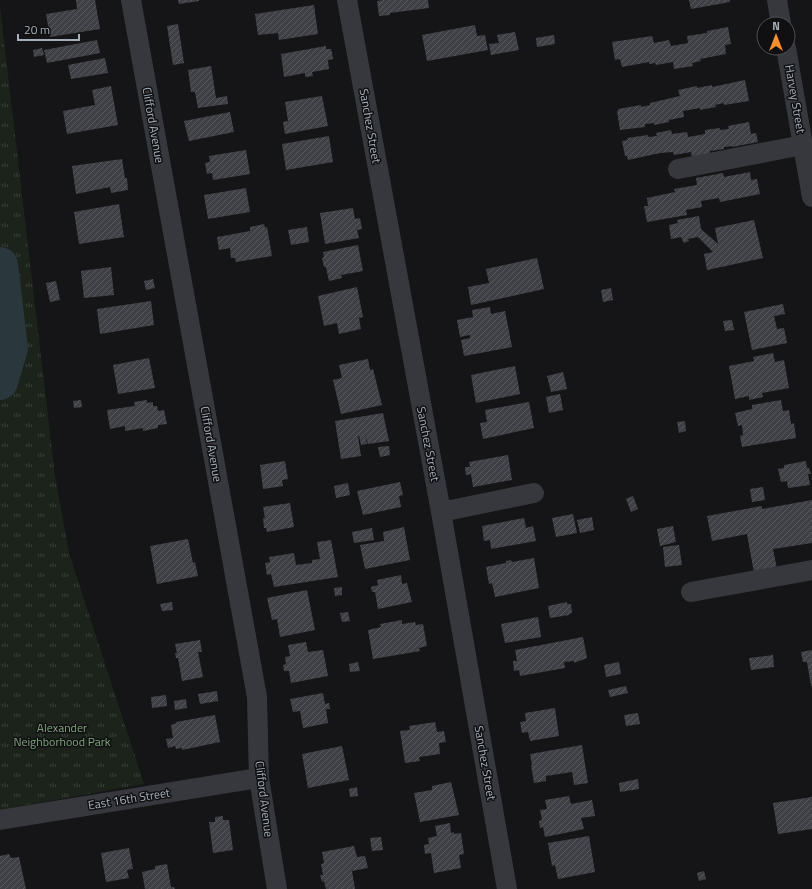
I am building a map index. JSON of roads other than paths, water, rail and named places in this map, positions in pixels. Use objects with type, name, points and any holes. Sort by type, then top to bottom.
[{"type":"street","name":"Clifford Avenue","points":[[131,0],[258,697],[259,778],[277,889]]},
{"type":"street","name":"Sanchez Street","points":[[348,0],[441,512],[507,889]]},
{"type":"street","points":[[777,0],[780,16]]},
{"type":"street","name":"Harvey Street","points":[[789,56],[804,103],[803,145],[812,197]]},
{"type":"street","points":[[678,169],[803,145]]},
{"type":"street","points":[[441,512],[534,493]]},
{"type":"street","points":[[691,592],[812,570]]},
{"type":"street","name":"East 16th Street","points":[[0,820],[259,778]]},
{"type":"waterway","points":[[0,265],[10,348],[0,382]]},
{"type":"park label","name":"Alexander Neighborhood Park","points":[[62,735]]}]
